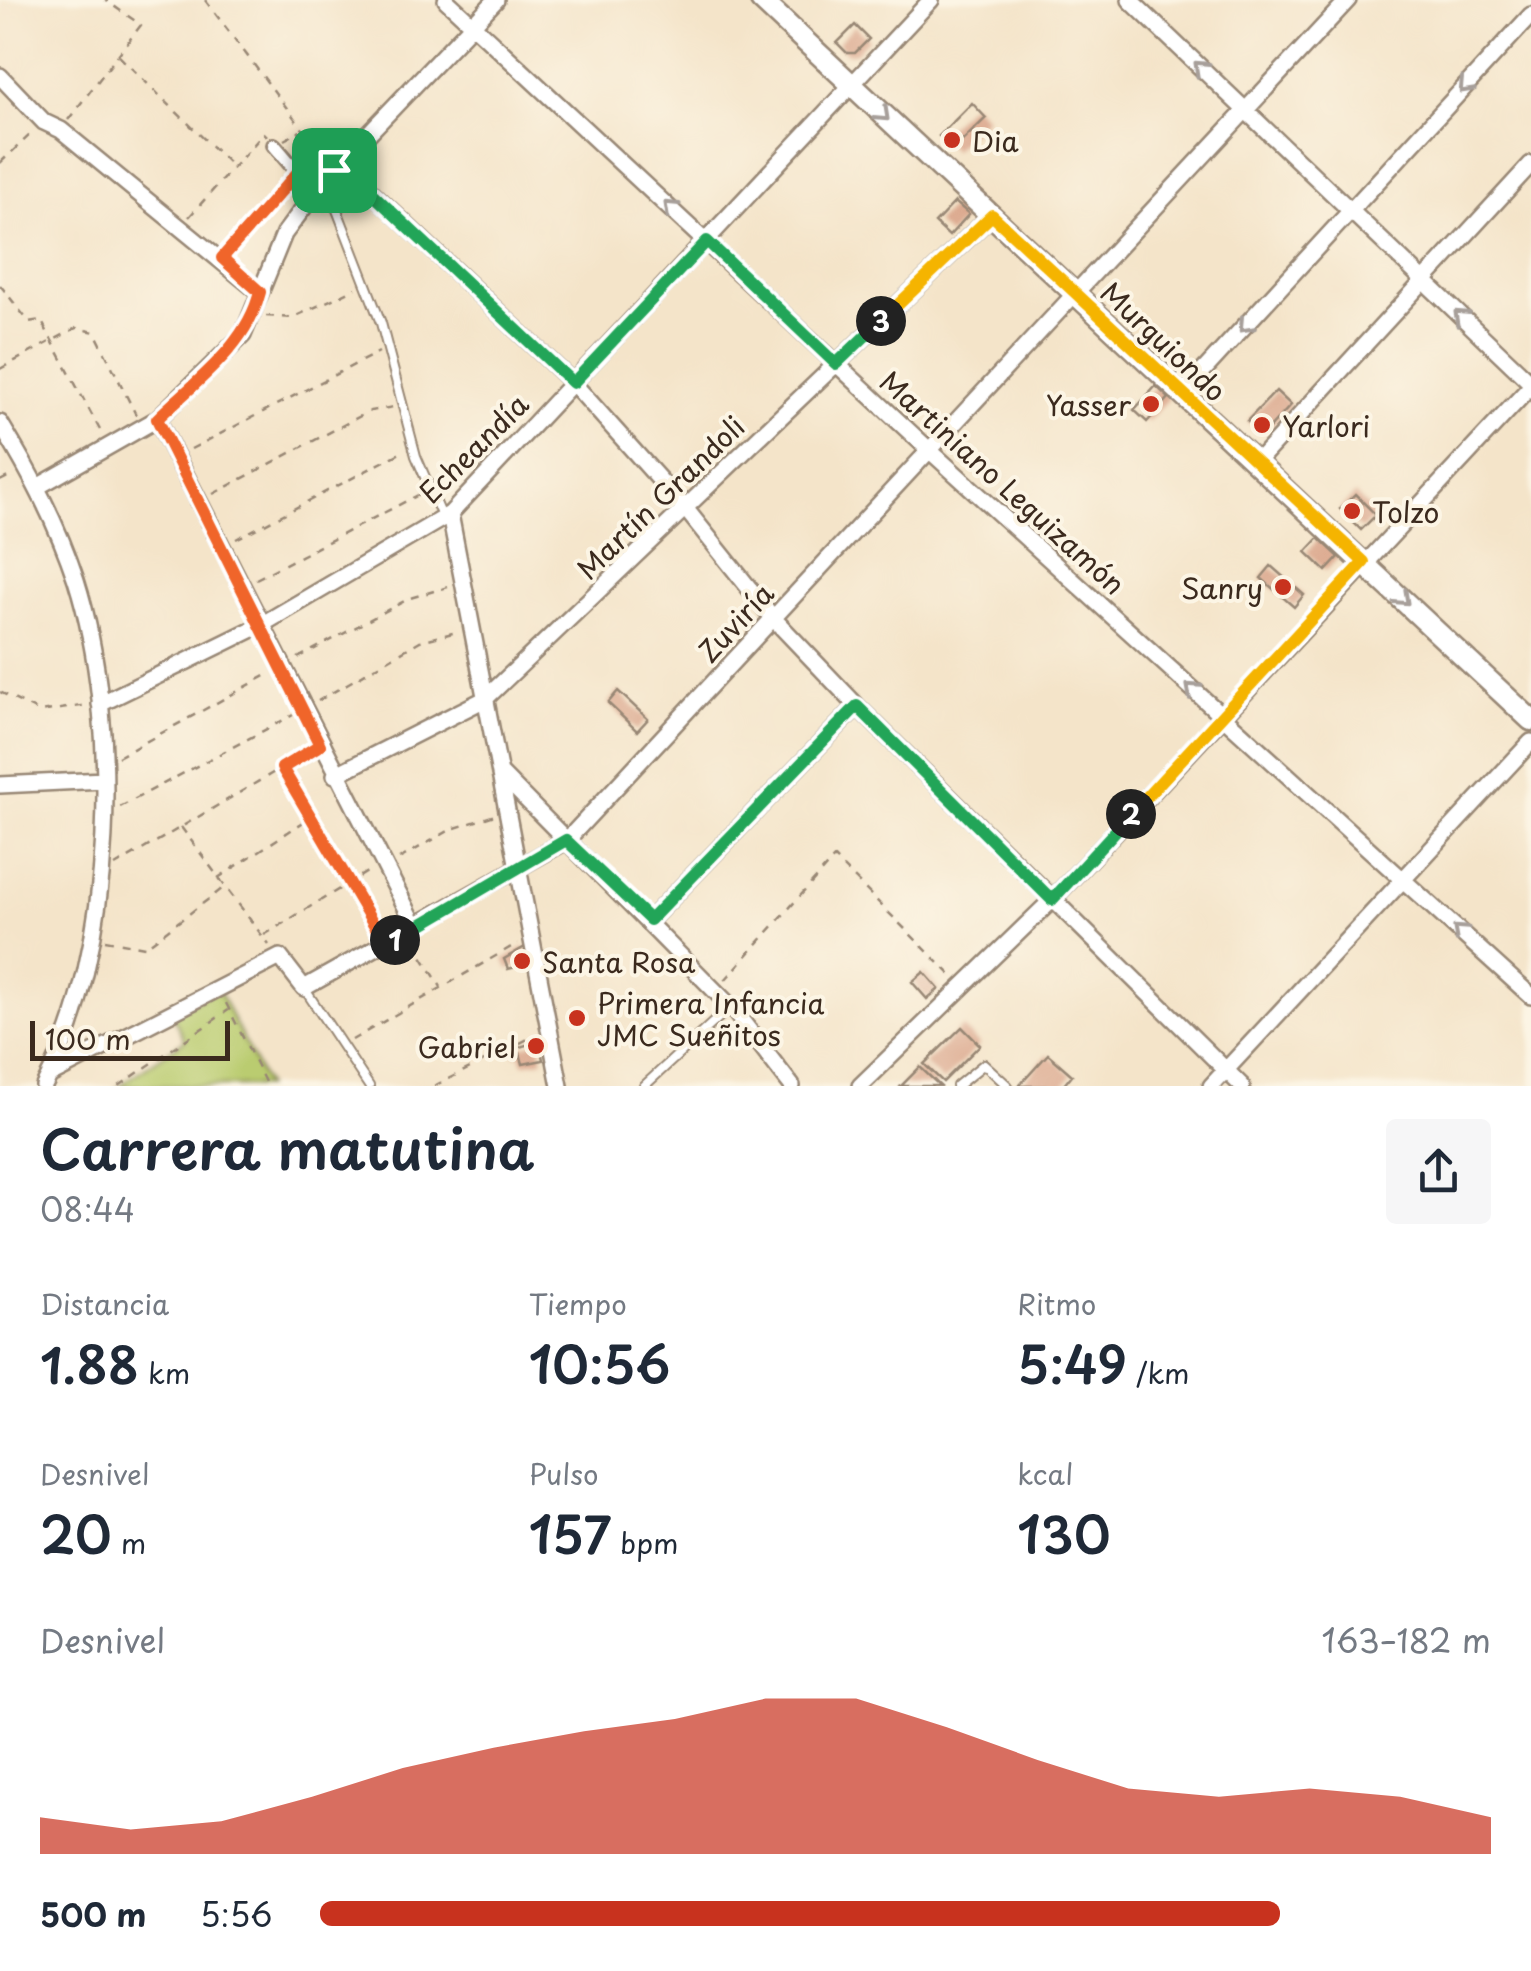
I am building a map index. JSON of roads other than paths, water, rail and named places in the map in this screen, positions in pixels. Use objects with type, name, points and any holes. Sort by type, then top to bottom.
[{"type":"street","name":"Martiniano Leguizamón","points":[[446,0],[928,449],[1531,996]]},
{"type":"street","points":[[39,486],[150,423],[243,335],[254,316],[284,234],[333,171],[496,0]]},
{"type":"street","name":"Murguiondo","points":[[762,0],[1531,720]]},
{"type":"street","name":"Echeandía","points":[[100,704],[261,625],[446,516],[931,0]]},
{"type":"street","points":[[860,1086],[1052,900],[1531,385],[1130,0]]},
{"type":"street","name":"Zuviría","points":[[304,988],[412,931],[566,840],[1348,0]]},
{"type":"street","points":[[1182,395],[1531,16]]},
{"type":"street","points":[[0,76],[44,122],[61,130],[260,292]]},
{"type":"street","points":[[274,145],[298,172]]},
{"type":"street","points":[[1256,463],[1531,164]]},
{"type":"street","points":[[333,171],[573,383],[685,508],[773,618],[1242,1086]]},
{"type":"street","name":"Martín Grandoli","points":[[335,775],[485,699],[992,215]]},
{"type":"street","points":[[0,423],[39,486],[77,585],[100,704],[105,815],[100,875],[82,985],[47,1081]]},
{"type":"street","points":[[150,423],[176,456],[383,865],[412,931]]},
{"type":"street","points":[[446,516],[502,775],[560,1086]]},
{"type":"street","points":[[650,920],[857,706]]},
{"type":"street","points":[[1212,1086],[1531,742]]},
{"type":"street","points":[[0,785],[104,772]]},
{"type":"street","points":[[502,775],[650,920],[731,1006],[792,1086]]},
{"type":"street","points":[[47,1081],[280,957],[304,988]]},
{"type":"lane","points":[[333,171],[413,446],[446,516]]},
{"type":"lane","points":[[304,988],[369,1086]]},
{"type":"lane","points":[[644,1086],[731,1006]]},
{"type":"lane","points":[[957,1086],[984,1064],[1008,1086]]},
{"type":"place","name":"Dia","points":[[952,140]]},
{"type":"place","name":"Yasser","points":[[1151,404]]},
{"type":"place","name":"Yarlori","points":[[1262,425]]},
{"type":"place","name":"Tolzo","points":[[1352,511]]},
{"type":"place","name":"Sanry","points":[[1283,587]]},
{"type":"place","name":"Santa Rosa","points":[[522,961]]},
{"type":"place","name":"Primera Infancia JMC Sueñitos","points":[[577,1018]]},
{"type":"place","name":"Gabriel","points":[[536,1046]]}]
